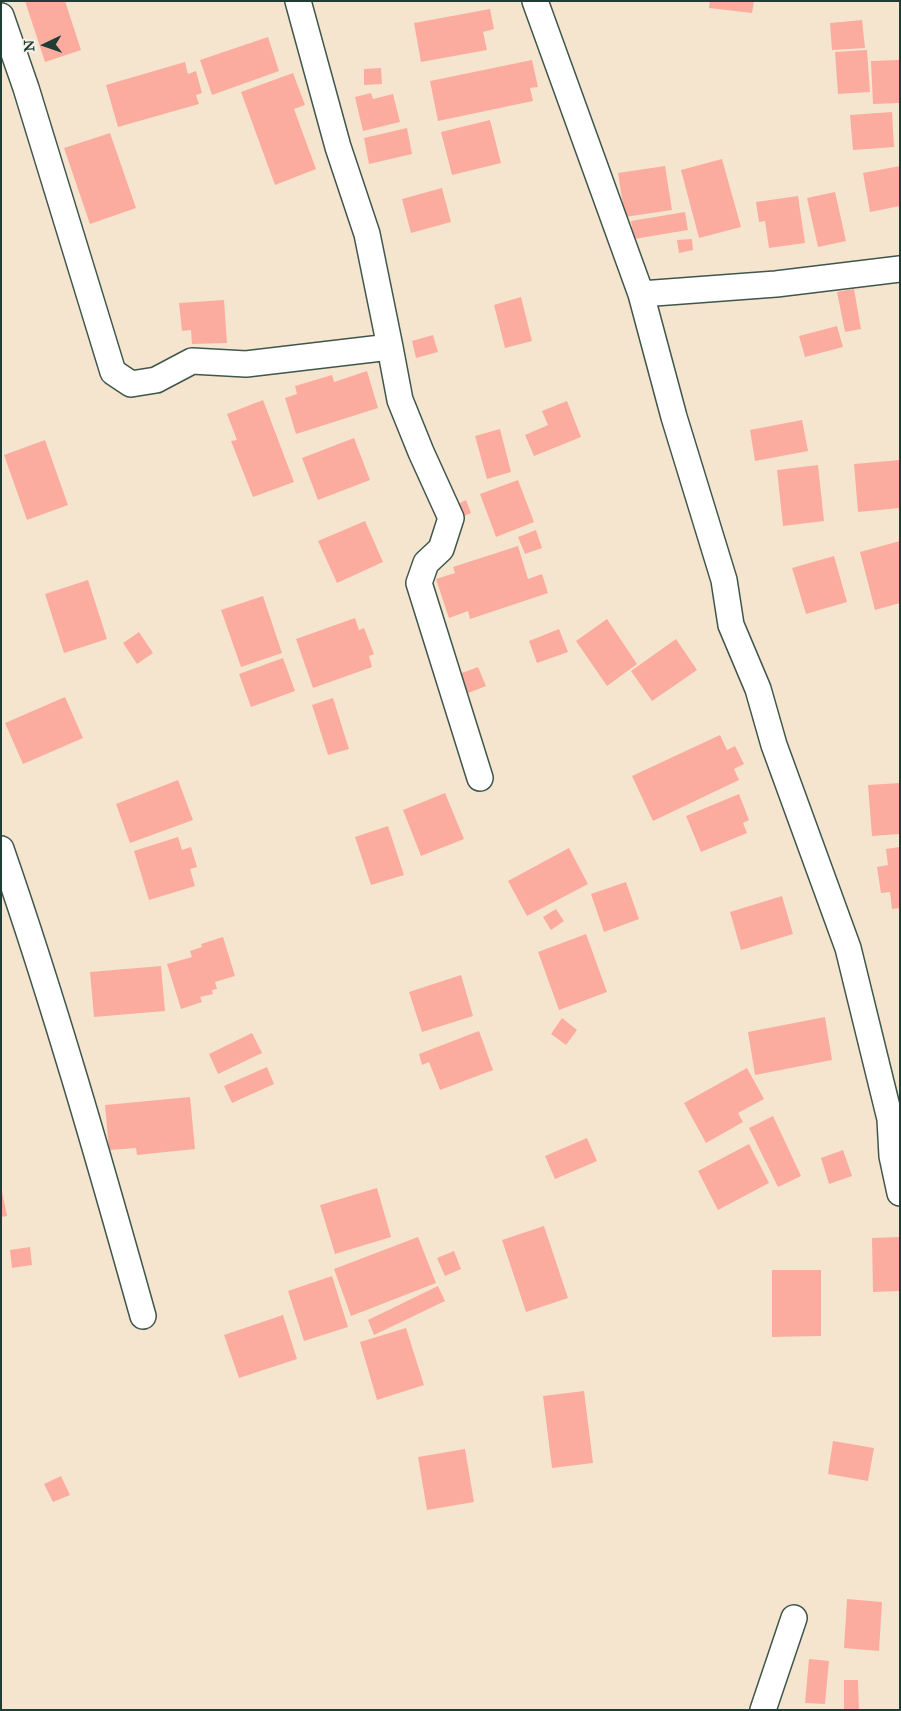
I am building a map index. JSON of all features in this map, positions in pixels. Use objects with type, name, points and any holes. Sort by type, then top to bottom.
[{"type":"street","points":[[298,1],[338,147],[366,234],[400,400],[451,518],[441,549],[426,563],[419,582],[480,778]]},
{"type":"street","points":[[535,1],[641,294],[674,417],[724,580],[732,625],[758,689],[774,745],[848,948],[890,1119],[892,1156],[900,1193]]},
{"type":"street","points":[[1,16],[29,98],[113,372],[131,384],[156,380],[192,360],[246,364],[390,347]]},
{"type":"street","points":[[641,294],[776,284],[900,269]]},
{"type":"street","points":[[1,849],[22,910],[110,1198],[143,1316]]},
{"type":"street","points":[[763,1710],[794,1618]]},
{"type":"building","points":[[25,1],[65,1],[81,50],[45,62]]},
{"type":"building","points":[[710,1],[754,1],[752,13],[709,8]]},
{"type":"building","points":[[490,9],[494,29],[483,32],[487,50],[421,62],[414,23]]},
{"type":"building","points":[[862,20],[865,48],[832,50],[830,23]]},
{"type":"building","points":[[268,37],[279,71],[212,95],[200,60]]},
{"type":"building","points":[[867,50],[870,92],[838,94],[835,52]]},
{"type":"building","points":[[532,60],[538,87],[530,88],[533,101],[438,121],[430,81]]},
{"type":"building","points":[[900,60],[900,103],[873,104],[871,61]]},
{"type":"building","points":[[185,62],[188,74],[196,71],[202,93],[196,95],[199,104],[118,127],[106,85]]},
{"type":"building","points":[[381,68],[382,84],[364,85],[364,69]]},
{"type":"building","points":[[293,73],[305,105],[294,109],[316,169],[275,185],[241,92]]},
{"type":"building","points":[[371,93],[373,99],[393,94],[400,122],[363,131],[355,97]]},
{"type":"building","points":[[892,112],[894,147],[853,150],[850,115]]},
{"type":"building","points":[[490,120],[501,163],[452,175],[441,132]]},
{"type":"building","points":[[407,128],[412,154],[369,164],[364,138]]},
{"type":"building","points":[[110,133],[136,208],[90,224],[64,148]]},
{"type":"building","points":[[722,159],[741,227],[699,238],[681,170]]},
{"type":"building","points":[[665,166],[672,210],[625,217],[618,173]]},
{"type":"building","points":[[900,166],[900,206],[870,212],[863,173]]},
{"type":"building","points":[[442,188],[451,222],[411,233],[402,199]]},
{"type":"building","points":[[835,192],[846,241],[818,247],[807,198]]},
{"type":"building","points":[[798,196],[805,243],[769,248],[765,221],[759,222],[756,202]]},
{"type":"building","points":[[685,212],[688,230],[634,239],[631,221]]},
{"type":"building","points":[[692,239],[693,250],[679,253],[677,240]]},
{"type":"building","points":[[854,289],[861,329],[845,332],[837,292]]},
{"type":"building","points":[[521,297],[532,341],[505,348],[494,305]]},
{"type":"building","points":[[224,300],[227,343],[192,344],[191,330],[182,331],[179,303]]},
{"type":"building","points":[[837,326],[843,347],[805,357],[799,336]]},
{"type":"building","points":[[433,335],[438,352],[416,358],[412,341]]},
{"type":"building","points":[[367,371],[378,408],[296,434],[285,398],[297,394],[295,386],[332,375],[334,382]]},
{"type":"building","points":[[263,400],[294,482],[253,497],[231,441],[237,440],[227,414]]},
{"type":"building","points":[[567,401],[581,437],[534,456],[525,435],[548,425],[542,411]]},
{"type":"building","points":[[802,420],[808,451],[755,461],[750,430]]},
{"type":"building","points":[[500,429],[511,472],[487,479],[475,436]]},
{"type":"building","points":[[354,438],[370,480],[318,500],[302,458]]},
{"type":"building","points":[[45,440],[68,505],[27,520],[4,455]]},
{"type":"building","points":[[900,460],[900,508],[858,512],[854,464]]},
{"type":"building","points":[[818,465],[824,521],[783,526],[777,470]]},
{"type":"building","points":[[518,480],[534,522],[496,537],[480,494]]},
{"type":"building","points":[[466,500],[471,513],[464,516],[458,504]]},
{"type":"building","points":[[365,521],[383,562],[337,583],[318,541]]},
{"type":"building","points":[[536,530],[542,548],[525,554],[518,537]]},
{"type":"building","points":[[900,541],[900,603],[875,610],[860,552]]},
{"type":"building","points":[[518,546],[528,579],[542,574],[548,593],[470,619],[468,611],[449,618],[436,579],[455,573],[453,567]]},
{"type":"building","points":[[834,556],[847,602],[806,614],[792,568]]},
{"type":"building","points":[[88,580],[107,639],[64,653],[45,594]]},
{"type":"building","points":[[263,596],[282,653],[241,667],[221,610]]},
{"type":"building","points":[[355,618],[359,630],[364,628],[374,654],[369,656],[372,667],[313,688],[296,639]]},
{"type":"building","points":[[607,619],[637,664],[607,686],[576,641]]},
{"type":"building","points":[[559,629],[568,652],[537,663],[529,641]]},
{"type":"building","points":[[139,632],[153,653],[137,664],[123,643]]},
{"type":"building","points":[[676,639],[697,670],[652,701],[631,671]]},
{"type":"building","points":[[283,658],[295,691],[251,707],[239,674]]},
{"type":"building","points":[[478,667],[486,686],[466,694],[459,674]]},
{"type":"building","points":[[65,697],[83,738],[23,764],[5,723]]},
{"type":"building","points":[[333,698],[349,749],[328,755],[312,705]]},
{"type":"building","points":[[720,735],[727,750],[735,746],[744,764],[734,769],[739,780],[653,821],[632,776]]},
{"type":"building","points":[[178,780],[193,820],[130,843],[116,804]]},
{"type":"building","points":[[900,783],[900,834],[872,836],[868,785]]},
{"type":"building","points":[[445,793],[464,839],[421,856],[403,810]]},
{"type":"building","points":[[739,794],[749,820],[743,823],[747,833],[701,852],[686,816]]},
{"type":"building","points":[[388,826],[404,875],[371,885],[355,837]]},
{"type":"building","points":[[178,837],[182,850],[191,847],[197,867],[190,869],[195,886],[149,900],[134,851]]},
{"type":"building","points":[[900,847],[900,908],[892,909],[890,892],[881,893],[877,867],[888,865],[886,849]]},
{"type":"building","points":[[569,848],[588,884],[527,916],[508,881]]},
{"type":"building","points":[[626,882],[639,919],[604,932],[591,894]]},
{"type":"building","points":[[782,896],[793,934],[741,950],[730,912]]},
{"type":"building","points":[[556,909],[564,921],[551,930],[543,917]]},
{"type":"building","points":[[586,934],[607,992],[559,1010],[538,952]]},
{"type":"building","points":[[223,937],[235,976],[215,982],[217,989],[212,990],[213,994],[200,997],[202,1002],[181,1009],[167,964],[192,957],[190,951],[202,947],[201,944]]},
{"type":"building","points":[[161,966],[165,1011],[94,1017],[90,972]]},
{"type":"building","points":[[461,975],[473,1016],[422,1032],[409,992]]},
{"type":"building","points":[[825,1017],[832,1060],[755,1075],[748,1032]]},
{"type":"building","points":[[562,1018],[577,1030],[566,1045],[551,1034]]},
{"type":"building","points":[[479,1031],[493,1070],[440,1090],[429,1062],[422,1065],[419,1054]]},
{"type":"building","points":[[252,1033],[262,1053],[218,1074],[209,1054]]},
{"type":"building","points":[[267,1067],[274,1084],[232,1103],[224,1086]]},
{"type":"building","points":[[747,1068],[764,1099],[738,1113],[743,1122],[706,1143],[684,1103]]},
{"type":"building","points":[[190,1097],[195,1149],[137,1155],[136,1148],[109,1150],[105,1105]]},
{"type":"building","points":[[773,1116],[801,1176],[778,1187],[749,1128]]},
{"type":"building","points":[[587,1138],[597,1161],[555,1179],[545,1156]]},
{"type":"building","points":[[749,1144],[769,1183],[718,1210],[698,1171]]},
{"type":"building","points":[[843,1150],[852,1176],[829,1184],[821,1158]]},
{"type":"building","points":[[1,1187],[7,1216],[1,1217]]},
{"type":"building","points":[[377,1188],[391,1237],[335,1254],[320,1205]]},
{"type":"building","points":[[544,1226],[568,1298],[526,1312],[502,1240]]},
{"type":"building","points":[[418,1237],[436,1283],[351,1316],[334,1269]]},
{"type":"building","points":[[900,1237],[900,1291],[873,1292],[872,1238]]},
{"type":"building","points":[[30,1247],[32,1265],[12,1268],[10,1250]]},
{"type":"building","points":[[454,1251],[461,1269],[445,1276],[437,1258]]},
{"type":"building","points":[[772,1270],[821,1270],[821,1336],[772,1337]]},
{"type":"building","points":[[332,1276],[348,1327],[304,1341],[288,1291]]},
{"type":"building","points":[[438,1286],[445,1301],[374,1335],[368,1320]]},
{"type":"building","points":[[283,1315],[297,1359],[239,1378],[224,1335]]},
{"type":"building","points":[[406,1328],[424,1385],[377,1400],[360,1342]]},
{"type":"building","points":[[584,1391],[593,1463],[552,1468],[543,1396]]},
{"type":"building","points":[[833,1441],[874,1448],[868,1481],[828,1474]]},
{"type":"building","points":[[465,1449],[474,1502],[427,1510],[418,1457]]},
{"type":"building","points":[[61,1476],[70,1495],[53,1502],[44,1484]]},
{"type":"building","points":[[847,1599],[882,1602],[879,1651],[844,1648]]},
{"type":"building","points":[[809,1659],[829,1661],[825,1704],[805,1703]]},
{"type":"building","points":[[844,1680],[858,1680],[859,1710],[844,1710]]}]
